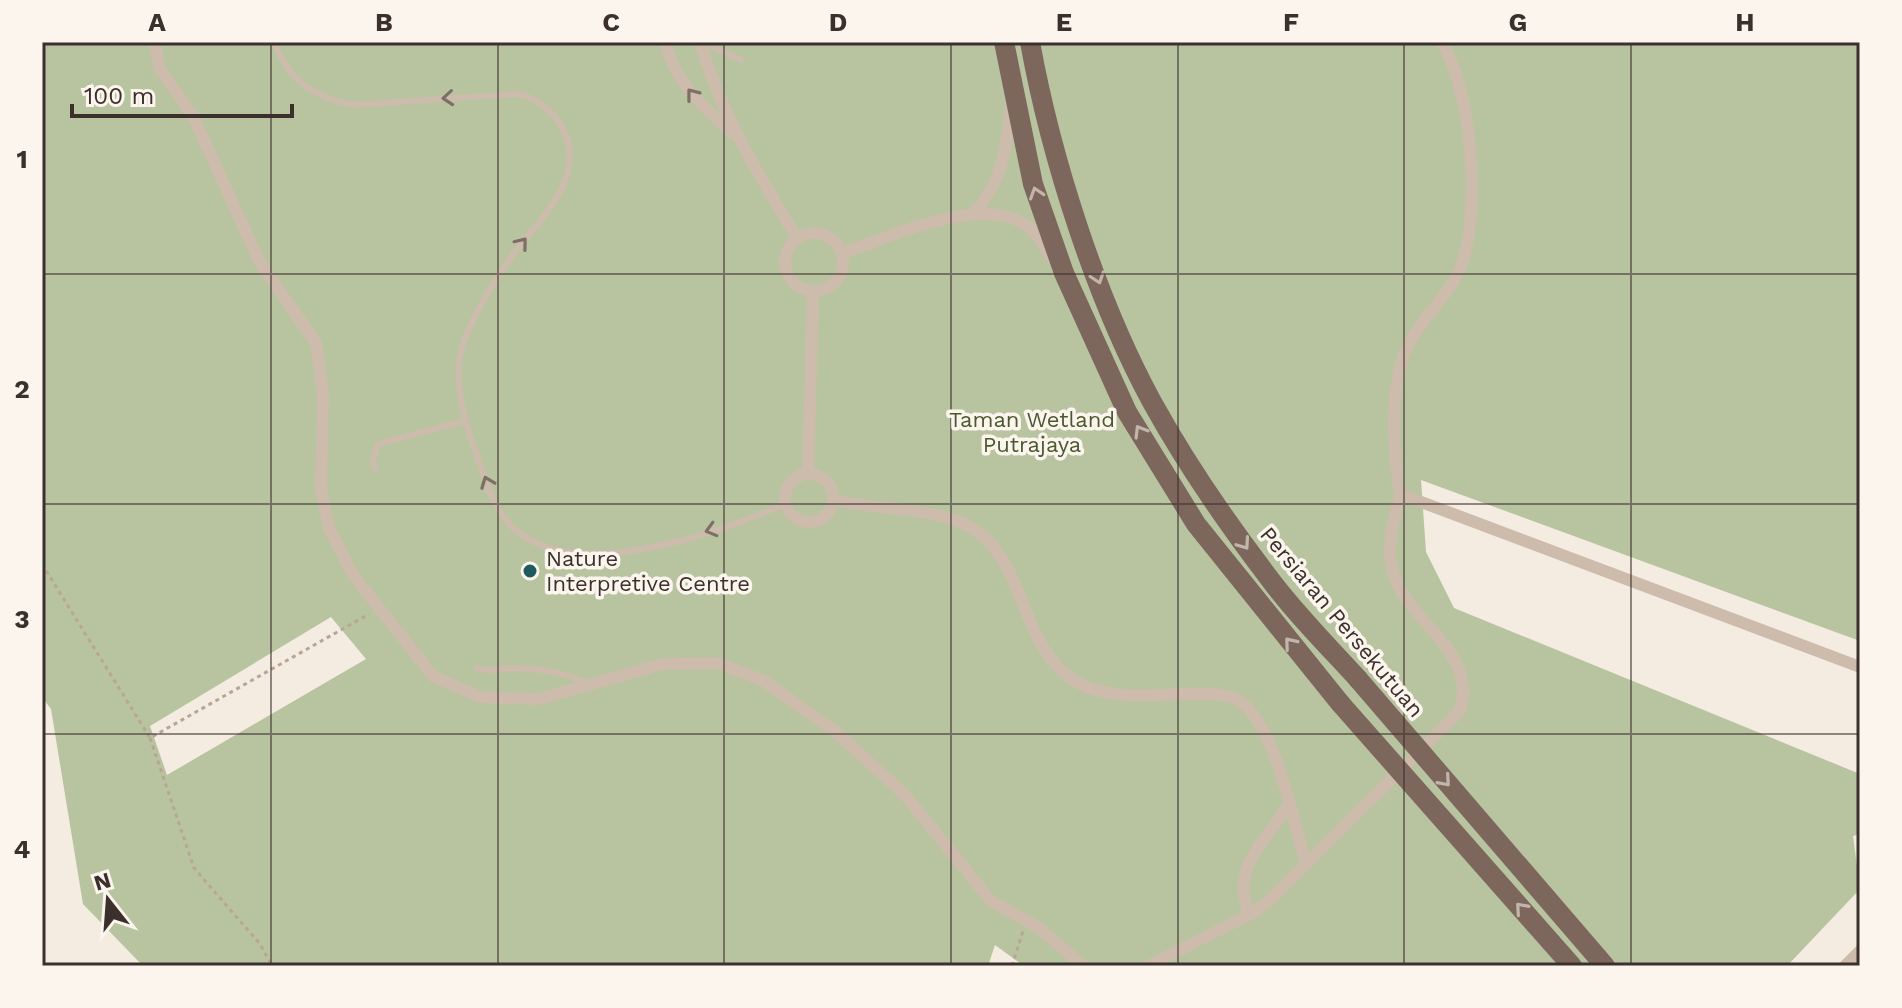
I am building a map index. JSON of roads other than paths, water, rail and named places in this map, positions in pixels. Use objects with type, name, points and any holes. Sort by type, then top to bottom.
[{"type":"main road","points":[[1004,42],[1033,184],[1064,273],[1127,412],[1196,524],[1340,703],[1572,966]]},
{"type":"main road","name":"Persiaran Persekutuan","points":[[1030,42],[1063,176],[1114,322],[1152,402],[1199,480],[1268,577],[1605,966]]},
{"type":"street","points":[[154,42],[160,69],[193,116],[260,263],[316,343],[323,394],[321,490],[329,528],[353,575],[433,676],[463,692],[518,701],[590,686],[663,664],[718,663],[764,681],[836,732],[904,794],[991,901],[1026,921],[1083,966]]},
{"type":"street","points":[[665,42],[669,60],[692,97],[734,135]]},
{"type":"street","points":[[700,42],[711,81],[734,135],[797,238]]},
{"type":"street","points":[[1148,966],[1249,915],[1306,864],[1459,712],[1463,701],[1464,688],[1451,653],[1398,585],[1392,570],[1391,535],[1400,494],[1393,455],[1397,382],[1415,330],[1455,280],[1474,218],[1470,154],[1461,100],[1441,42]]},
{"type":"street","points":[[974,212],[987,199],[1004,162],[1013,85]]},
{"type":"street","points":[[842,253],[974,212],[1003,215],[1030,228],[1064,273]]},
{"type":"street","points":[[810,233],[823,234],[835,241],[842,253],[843,267],[837,279],[827,288],[813,291],[792,281],[786,271],[789,247],[797,238],[810,233]]},
{"type":"street","points":[[808,474],[813,291]]},
{"type":"street","points":[[808,474],[827,481],[833,500],[830,511],[811,523],[799,521],[785,504],[789,484],[808,474]]},
{"type":"street","points":[[1400,494],[1860,667]]},
{"type":"street","points":[[833,500],[949,519],[971,527],[1006,568],[1049,657],[1076,682],[1097,691],[1126,696],[1218,696],[1243,703],[1265,730],[1306,864]]},
{"type":"street","points":[[1249,915],[1242,882],[1249,861],[1288,805]]},
{"type":"street","points":[[1845,966],[1860,951]]},
{"type":"lane","points":[[274,42],[298,81],[335,102],[353,105],[519,94],[544,105],[562,126],[570,153],[558,198],[512,254],[465,339],[459,375],[465,421],[499,510],[513,528],[554,550],[612,553],[642,548],[759,515],[785,504]]},
{"type":"lane","points":[[700,42],[741,60]]},
{"type":"lane","points":[[375,468],[373,459],[378,444],[465,421]]},
{"type":"lane","points":[[477,668],[561,673],[590,686]]},
{"type":"place","name":"Nature Interpretive Centre","points":[[530,571]]},
{"type":"park label","name":"Taman Wetland Putrajaya","points":[[1032,432]]}]
